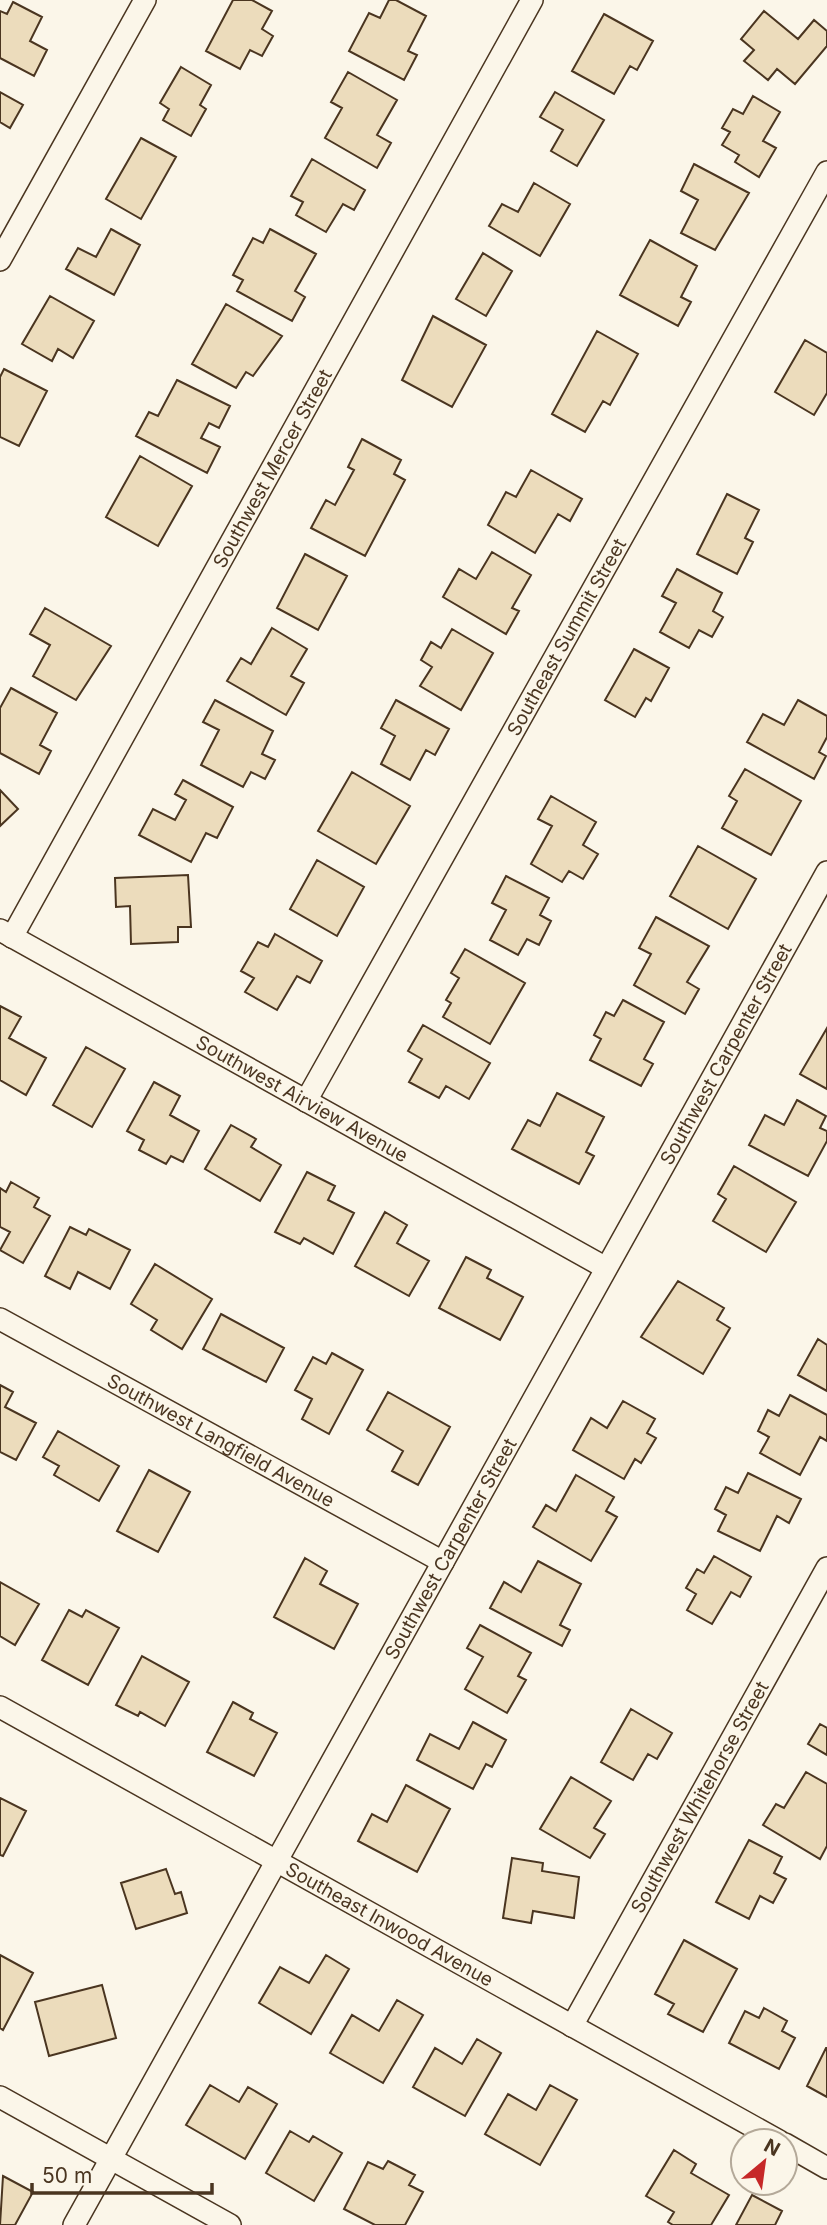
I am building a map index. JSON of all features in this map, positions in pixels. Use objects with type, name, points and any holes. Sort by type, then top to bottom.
[{"type":"street","points":[[0,260],[145,0]]},
{"type":"street","name":"Southwest Mercer Street","points":[[6,933],[532,0]]},
{"type":"street","name":"Southeast Summit Street","points":[[306,1101],[827,172]]},
{"type":"street","name":"Southwest Carpenter Street","points":[[74,2225],[827,872]]},
{"type":"street","name":"Southwest Airview Avenue","points":[[6,933],[606,1268]]},
{"type":"street","name":"Southwest Langfield Avenue","points":[[0,1319],[443,1562]]},
{"type":"street","name":"Southwest Whitehorse Street","points":[[572,2026],[827,1569]]},
{"type":"street","name":"Southeast Inwood Avenue","points":[[0,1707],[754,2127]]},
{"type":"street","points":[[0,2097],[230,2225]]},
{"type":"street","points":[[799,2152],[827,2168]]},
{"type":"building","points":[[233,0],[252,0],[272,11],[262,29],[273,36],[262,56],[250,50],[240,69],[206,51]]},
{"type":"building","points":[[389,0],[396,0],[426,16],[408,51],[417,55],[404,80],[349,51],[369,13],[380,18]]},
{"type":"building","points":[[13,2],[42,17],[30,41],[47,50],[34,76],[0,58],[0,11],[7,14]]},
{"type":"building","points":[[764,11],[798,39],[814,20],[827,31],[827,46],[795,84],[777,69],[768,80],[744,61],[754,50],[741,39]]},
{"type":"building","points":[[604,14],[653,41],[637,70],[630,66],[614,94],[572,71]]},
{"type":"building","points":[[181,67],[211,85],[200,105],[206,109],[191,136],[163,120],[169,109],[160,103]]},
{"type":"building","points":[[348,72],[397,100],[377,135],[391,143],[377,168],[325,138],[342,108],[331,102]]},
{"type":"building","points":[[0,92],[23,105],[10,128],[0,122]]},
{"type":"building","points":[[555,92],[604,120],[577,166],[551,151],[563,130],[540,117]]},
{"type":"building","points":[[753,96],[780,112],[763,141],[776,148],[759,177],[735,162],[739,155],[722,145],[730,132],[722,128],[733,109],[743,114]]},
{"type":"building","points":[[141,138],[176,157],[141,219],[106,199]]},
{"type":"building","points":[[312,159],[365,190],[354,210],[343,204],[326,232],[296,215],[303,202],[291,196]]},
{"type":"building","points":[[694,164],[749,193],[715,250],[681,233],[698,200],[681,191]]},
{"type":"building","points":[[534,183],[570,204],[540,256],[489,226],[502,204],[518,212]]},
{"type":"building","points":[[111,229],[140,245],[114,295],[66,269],[78,248],[96,257]]},
{"type":"building","points":[[270,229],[316,254],[295,291],[305,297],[292,321],[237,291],[243,280],[233,275],[253,238],[263,243]]},
{"type":"building","points":[[650,240],[697,266],[681,297],[691,302],[678,326],[620,295]]},
{"type":"building","points":[[483,253],[512,271],[486,316],[456,299]]},
{"type":"building","points":[[50,296],[94,321],[73,358],[58,349],[52,361],[22,344]]},
{"type":"building","points":[[226,304],[282,336],[253,376],[246,372],[236,388],[192,364]]},
{"type":"building","points":[[433,316],[486,345],[452,407],[402,380]]},
{"type":"building","points":[[597,331],[638,354],[610,405],[603,401],[585,432],[552,414]]},
{"type":"building","points":[[805,340],[827,353],[827,393],[814,415],[775,392]]},
{"type":"building","points":[[4,369],[47,391],[19,446],[0,437],[0,377]]},
{"type":"building","points":[[177,380],[230,406],[219,428],[209,423],[201,438],[220,447],[207,473],[136,436],[149,412],[158,416]]},
{"type":"building","points":[[362,439],[401,460],[394,474],[405,480],[365,556],[311,528],[326,500],[335,505],[354,470],[348,467]]},
{"type":"building","points":[[140,456],[192,486],[158,546],[106,517]]},
{"type":"building","points":[[531,470],[582,499],[570,521],[558,514],[535,553],[488,525],[506,492],[516,497]]},
{"type":"building","points":[[727,494],[759,510],[745,538],[753,542],[737,574],[697,554]]},
{"type":"building","points":[[492,552],[531,575],[512,608],[519,611],[506,634],[443,597],[459,569],[476,579]]},
{"type":"building","points":[[305,554],[347,576],[318,630],[277,608]]},
{"type":"building","points":[[677,569],[722,593],[713,611],[723,617],[712,637],[699,630],[689,648],[660,632],[676,603],[662,596]]},
{"type":"building","points":[[45,608],[111,646],[76,700],[33,676],[50,645],[30,634]]},
{"type":"building","points":[[272,628],[307,649],[291,676],[304,683],[286,715],[227,681],[241,658],[251,664]]},
{"type":"building","points":[[452,629],[493,653],[461,710],[420,686],[432,667],[421,660],[431,642],[441,648]]},
{"type":"building","points":[[634,649],[669,668],[651,701],[646,698],[635,717],[605,700]]},
{"type":"building","points":[[11,688],[57,713],[40,745],[51,751],[39,774],[0,753],[0,708]]},
{"type":"building","points":[[215,700],[273,731],[262,754],[275,760],[265,779],[251,772],[243,787],[201,765],[219,730],[203,722]]},
{"type":"building","points":[[396,700],[449,729],[435,755],[426,750],[410,780],[381,764],[395,736],[381,728]]},
{"type":"building","points":[[798,700],[827,716],[827,737],[819,752],[826,756],[814,779],[747,742],[763,714],[784,725]]},
{"type":"building","points":[[745,769],[801,801],[771,855],[722,828],[737,801],[729,796]]},
{"type":"building","points":[[352,772],[410,806],[376,864],[318,831]]},
{"type":"building","points":[[183,780],[233,807],[217,838],[206,833],[191,862],[139,835],[153,809],[175,820],[186,800],[175,794]]},
{"type":"building","points":[[0,790],[18,809],[0,826]]},
{"type":"building","points":[[551,796],[596,822],[583,845],[598,854],[583,879],[569,871],[562,882],[531,864],[552,826],[538,819]]},
{"type":"building","points":[[698,846],[756,879],[728,929],[670,896]]},
{"type":"building","points":[[317,860],[364,887],[337,936],[290,909]]},
{"type":"building","points":[[188,875],[191,927],[178,927],[178,942],[131,944],[130,906],[116,907],[115,878]]},
{"type":"building","points":[[506,876],[549,898],[540,915],[551,921],[539,945],[527,939],[518,955],[490,940],[506,910],[492,903]]},
{"type":"building","points":[[656,917],[709,946],[687,982],[699,989],[685,1014],[634,985],[651,954],[639,948]]},
{"type":"building","points":[[275,934],[322,961],[310,983],[297,976],[277,1010],[245,992],[254,978],[241,971],[258,942],[268,947]]},
{"type":"building","points":[[465,949],[525,983],[490,1044],[443,1017],[451,1003],[446,1000],[459,978],[451,973]]},
{"type":"building","points":[[623,1000],[664,1022],[644,1059],[653,1064],[641,1086],[590,1060],[601,1039],[594,1035],[606,1012],[614,1016]]},
{"type":"building","points":[[0,1006],[21,1017],[9,1038],[46,1058],[26,1095],[0,1080]]},
{"type":"building","points":[[423,1025],[490,1063],[469,1099],[446,1086],[439,1098],[409,1082],[422,1059],[408,1051]]},
{"type":"building","points":[[827,1028],[827,1089],[800,1074]]},
{"type":"building","points":[[86,1047],[125,1069],[92,1127],[53,1105]]},
{"type":"building","points":[[154,1082],[180,1096],[170,1115],[199,1131],[183,1162],[171,1156],[166,1164],[139,1150],[144,1140],[127,1131]]},
{"type":"building","points":[[557,1093],[604,1117],[586,1152],[594,1156],[579,1184],[512,1149],[528,1120],[540,1126]]},
{"type":"building","points":[[797,1100],[826,1116],[820,1128],[827,1131],[827,1141],[808,1176],[749,1145],[765,1115],[784,1125]]},
{"type":"building","points":[[231,1125],[256,1139],[251,1147],[281,1165],[260,1201],[205,1169]]},
{"type":"building","points":[[734,1166],[796,1202],[766,1252],[713,1221],[726,1199],[718,1194]]},
{"type":"building","points":[[307,1172],[335,1186],[328,1200],[354,1213],[333,1254],[304,1238],[300,1244],[275,1232]]},
{"type":"building","points":[[11,1182],[39,1198],[34,1207],[50,1216],[23,1263],[0,1250],[10,1232],[0,1227],[0,1188],[6,1192]]},
{"type":"building","points":[[385,1212],[407,1225],[397,1243],[429,1261],[409,1296],[355,1266]]},
{"type":"building","points":[[70,1227],[86,1235],[89,1229],[130,1250],[110,1289],[78,1272],[70,1289],[45,1276]]},
{"type":"building","points":[[466,1257],[491,1270],[487,1278],[523,1297],[500,1340],[439,1308]]},
{"type":"building","points":[[155,1264],[212,1299],[182,1349],[151,1330],[157,1320],[131,1304]]},
{"type":"building","points":[[678,1281],[724,1308],[717,1320],[730,1328],[703,1374],[641,1337]]},
{"type":"building","points":[[221,1314],[284,1348],[266,1382],[203,1349]]},
{"type":"building","points":[[818,1339],[827,1345],[827,1391],[798,1375]]},
{"type":"building","points":[[332,1353],[363,1370],[329,1434],[302,1419],[312,1399],[295,1390],[313,1357],[326,1364]]},
{"type":"building","points":[[0,1385],[13,1392],[5,1407],[36,1423],[16,1460],[0,1452]]},
{"type":"building","points":[[388,1392],[450,1427],[418,1485],[392,1471],[403,1451],[367,1430]]},
{"type":"building","points":[[790,1395],[827,1415],[827,1441],[820,1437],[800,1475],[760,1453],[769,1437],[758,1431],[768,1410],[779,1416]]},
{"type":"building","points":[[623,1401],[655,1419],[647,1433],[656,1438],[641,1463],[635,1459],[624,1479],[573,1450],[591,1418],[607,1428]]},
{"type":"building","points":[[58,1431],[119,1466],[99,1501],[54,1475],[59,1466],[43,1457]]},
{"type":"building","points":[[149,1470],[190,1492],[158,1552],[117,1531]]},
{"type":"building","points":[[748,1473],[801,1499],[789,1523],[777,1516],[760,1551],[718,1531],[726,1515],[715,1509],[726,1487],[738,1493]]},
{"type":"building","points":[[576,1475],[614,1497],[606,1511],[617,1517],[591,1561],[533,1527],[546,1505],[556,1511]]},
{"type":"building","points":[[714,1556],[751,1577],[740,1597],[731,1592],[712,1624],[687,1610],[696,1594],[686,1588],[697,1569],[704,1573]]},
{"type":"building","points":[[305,1558],[327,1571],[320,1584],[358,1604],[334,1649],[274,1617]]},
{"type":"building","points":[[538,1561],[581,1584],[560,1625],[570,1630],[562,1646],[490,1608],[504,1582],[521,1592]]},
{"type":"building","points":[[0,1582],[39,1604],[15,1645],[0,1636]]},
{"type":"building","points":[[69,1610],[82,1617],[86,1610],[119,1628],[88,1685],[42,1660]]},
{"type":"building","points":[[480,1625],[531,1653],[518,1676],[526,1680],[507,1713],[465,1689],[483,1657],[467,1648]]},
{"type":"building","points":[[142,1656],[189,1682],[165,1726],[140,1712],[138,1716],[116,1705]]},
{"type":"building","points":[[233,1702],[253,1713],[250,1719],[277,1733],[254,1776],[207,1752]]},
{"type":"building","points":[[631,1709],[672,1733],[657,1759],[648,1754],[633,1780],[601,1762]]},
{"type":"building","points":[[473,1722],[506,1740],[492,1767],[486,1764],[473,1789],[417,1760],[430,1734],[459,1749]]},
{"type":"building","points":[[820,1724],[827,1728],[827,1755],[808,1744]]},
{"type":"building","points":[[806,1772],[827,1784],[827,1846],[820,1859],[763,1825],[776,1804],[784,1808]]},
{"type":"building","points":[[571,1777],[611,1801],[594,1828],[605,1834],[590,1858],[540,1829]]},
{"type":"building","points":[[406,1785],[450,1809],[417,1872],[358,1841],[372,1814],[387,1822]]},
{"type":"building","points":[[0,1798],[26,1811],[3,1856],[0,1855]]},
{"type":"building","points":[[749,1840],[782,1857],[774,1873],[786,1879],[773,1903],[760,1896],[749,1919],[716,1902]]},
{"type":"building","points":[[512,1858],[543,1863],[542,1871],[579,1877],[574,1918],[533,1911],[531,1923],[503,1918]]},
{"type":"building","points":[[166,1869],[175,1894],[181,1892],[187,1913],[136,1929],[121,1883]]},
{"type":"building","points":[[684,1940],[737,1969],[703,2032],[668,2014],[674,2004],[655,1994]]},
{"type":"building","points":[[0,1955],[33,1973],[3,2030],[0,2028]]},
{"type":"building","points":[[326,1955],[349,1969],[311,2034],[259,2003],[280,1967],[309,1983]]},
{"type":"building","points":[[102,1985],[116,2038],[49,2056],[35,2002]]},
{"type":"building","points":[[397,2000],[423,2015],[383,2083],[330,2053],[352,2015],[379,2031]]},
{"type":"building","points":[[764,2008],[787,2021],[782,2031],[795,2038],[779,2069],[729,2043],[745,2011],[759,2018]]},
{"type":"building","points":[[477,2039],[501,2053],[465,2116],[413,2087],[435,2048],[462,2064]]},
{"type":"building","points":[[827,2048],[827,2097],[807,2086]]},
{"type":"building","points":[[210,2085],[239,2102],[248,2087],[277,2104],[245,2159],[186,2125]]},
{"type":"building","points":[[550,2085],[577,2100],[540,2165],[485,2134],[508,2094],[536,2110]]},
{"type":"building","points":[[290,2131],[309,2142],[313,2136],[342,2153],[314,2201],[266,2173]]},
{"type":"building","points":[[674,2150],[696,2164],[691,2173],[729,2195],[711,2225],[673,2225],[668,2222],[674,2212],[646,2196]]},
{"type":"building","points":[[388,2161],[415,2175],[409,2185],[423,2192],[405,2225],[375,2225],[344,2209],[368,2162],[383,2169]]},
{"type":"building","points":[[3,2176],[33,2192],[15,2225],[0,2225]]},
{"type":"building","points":[[751,2197],[782,2211],[775,2225],[736,2225]]}]
